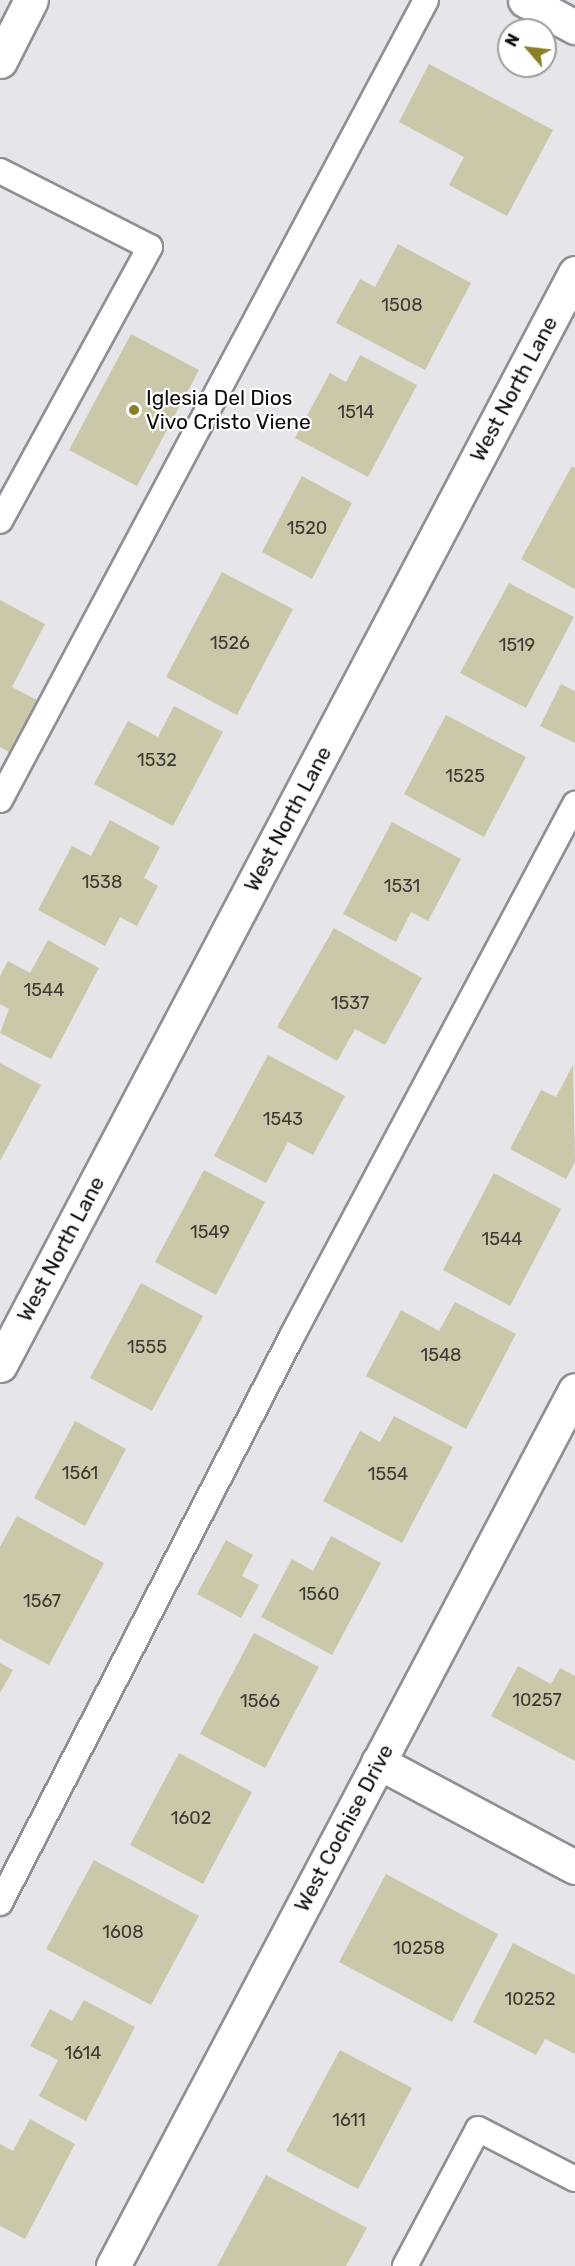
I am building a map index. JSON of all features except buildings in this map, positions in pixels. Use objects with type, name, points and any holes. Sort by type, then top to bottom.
[{"type":"street","points":[[0,61],[31,0]]},
{"type":"street","points":[[525,0],[575,27]]},
{"type":"street","name":"West North Lane","points":[[0,1365],[575,273]]},
{"type":"street","name":"West Cochise Drive","points":[[113,2266],[575,1390]]},
{"type":"street","points":[[378,1762],[575,1867]]},
{"type":"lane","points":[[0,801],[426,0]]},
{"type":"lane","points":[[0,171],[150,247],[0,521]]},
{"type":"lane","points":[[0,1903],[292,1336],[575,804]]},
{"type":"lane","points":[[405,2266],[478,2129],[575,2179]]},
{"type":"place","name":"Iglesia Del Dios Vivo Cristo Viene","points":[[134,410]]}]
